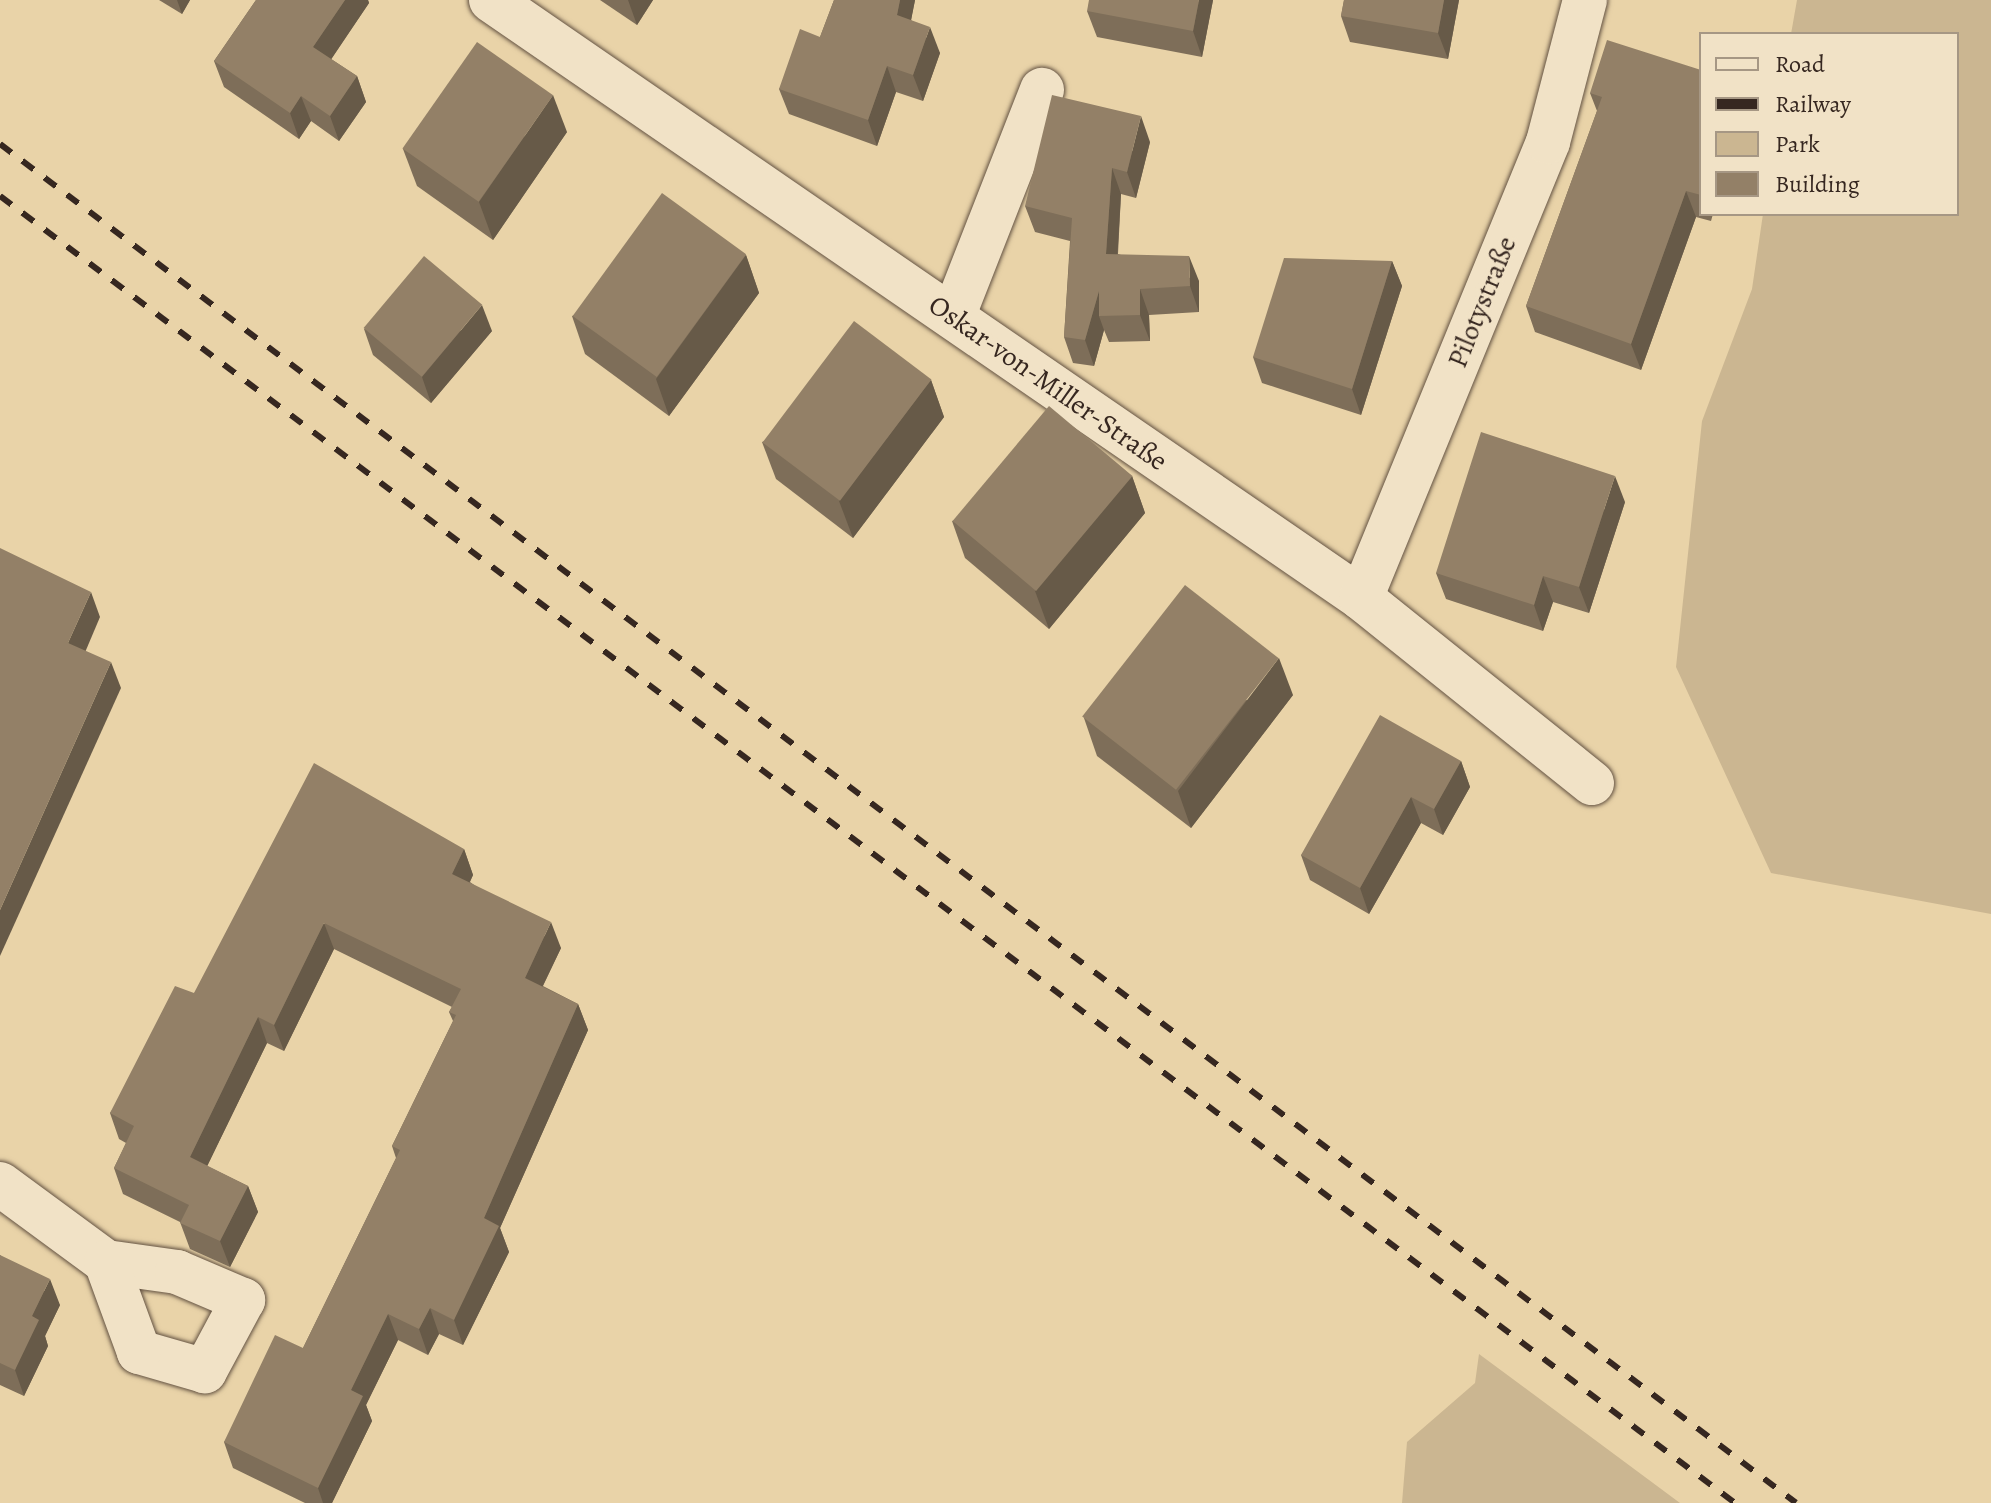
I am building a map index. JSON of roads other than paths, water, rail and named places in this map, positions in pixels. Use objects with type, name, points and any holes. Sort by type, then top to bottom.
[{"type":"street","name":"Oskar-von-Miller-Straße","points":[[491,0],[1361,598],[1592,783]]},
{"type":"street","name":"Pilotystraße","points":[[1361,598],[1548,142],[1585,0]]},
{"type":"street","points":[[953,317],[1042,90]]},
{"type":"street","points":[[0,1184],[106,1262]]},
{"type":"railway","points":[[0,144],[1796,1503]]},
{"type":"railway","points":[[0,196],[1735,1503]]}]
